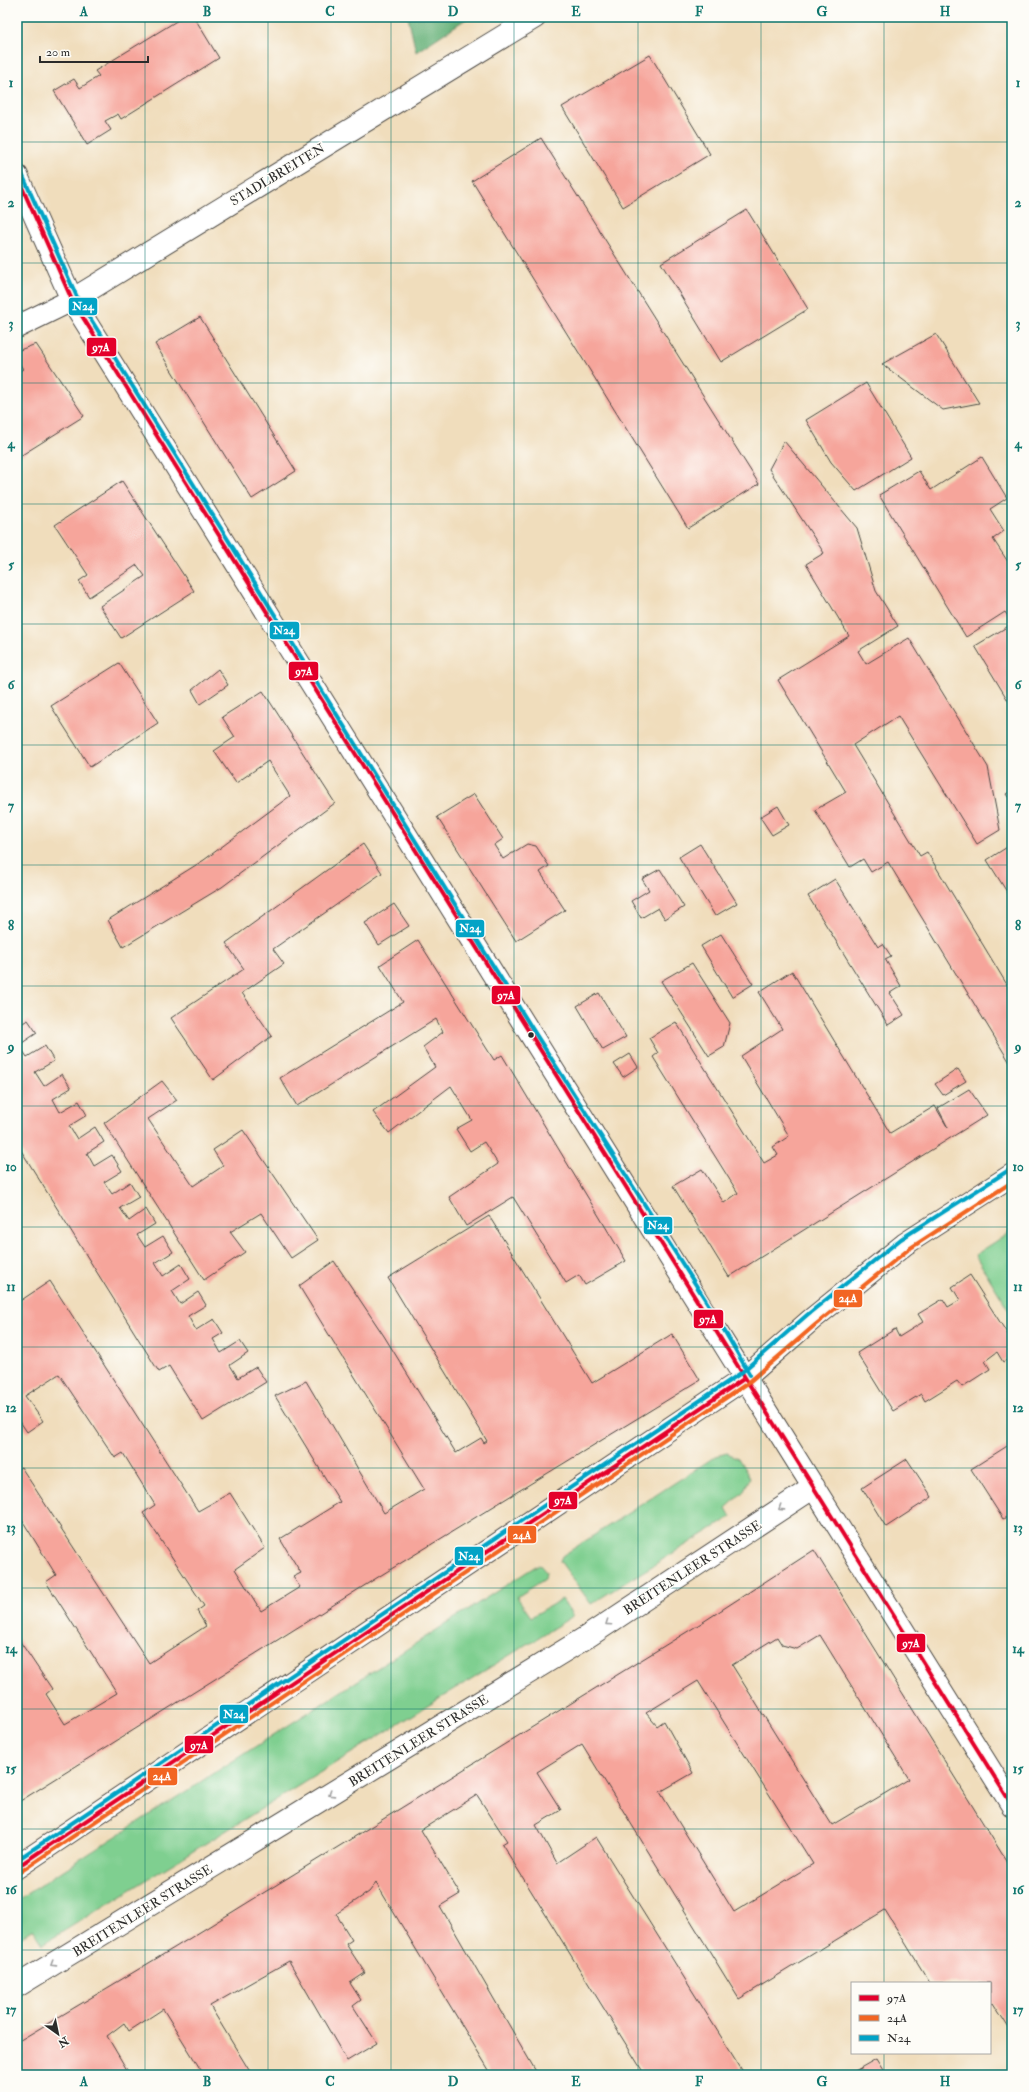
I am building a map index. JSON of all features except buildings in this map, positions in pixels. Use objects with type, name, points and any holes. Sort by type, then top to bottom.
[{"type":"street","name":"STADLBREITEN","points":[[17,327],[72,300],[535,17]]},
{"type":"street","points":[[17,176],[72,300],[530,1036],[712,1321],[745,1378],[1012,1805]]},
{"type":"street","points":[[17,1867],[745,1378],[811,1320],[905,1244],[1012,1175]]},
{"type":"street","name":"BREITENLEER STRASSE","points":[[17,1986],[590,1635],[814,1487]]},
{"type":"green space","points":[[408,17],[469,17],[416,52]]},
{"type":"green space","points":[[1012,1231],[1012,1315],[975,1255]]},
{"type":"green space","points":[[727,1453],[738,1458],[750,1478],[743,1492],[726,1508],[731,1517],[591,1604],[560,1561],[562,1556],[716,1456]]},
{"type":"green space","points":[[539,1564],[546,1572],[545,1579],[517,1597],[531,1617],[562,1599],[573,1616],[43,1944],[33,1929],[17,1939],[17,1900]]},
{"type":"transit line","name":"N24","points":[[22,174],[77,297],[535,1033],[717,1318],[750,1375]]},
{"type":"transit line","name":"97A","points":[[17,176],[72,300],[1012,1805]]},
{"type":"transit line","name":"N24","points":[[17,1860],[741,1373],[807,1315],[901,1239],[1009,1170]]},
{"type":"transit line","name":"24A","points":[[20,1872],[748,1383],[815,1325],[909,1249],[1012,1182]]},
{"type":"transit line","name":"97A","points":[[17,1867],[745,1378]]}]
